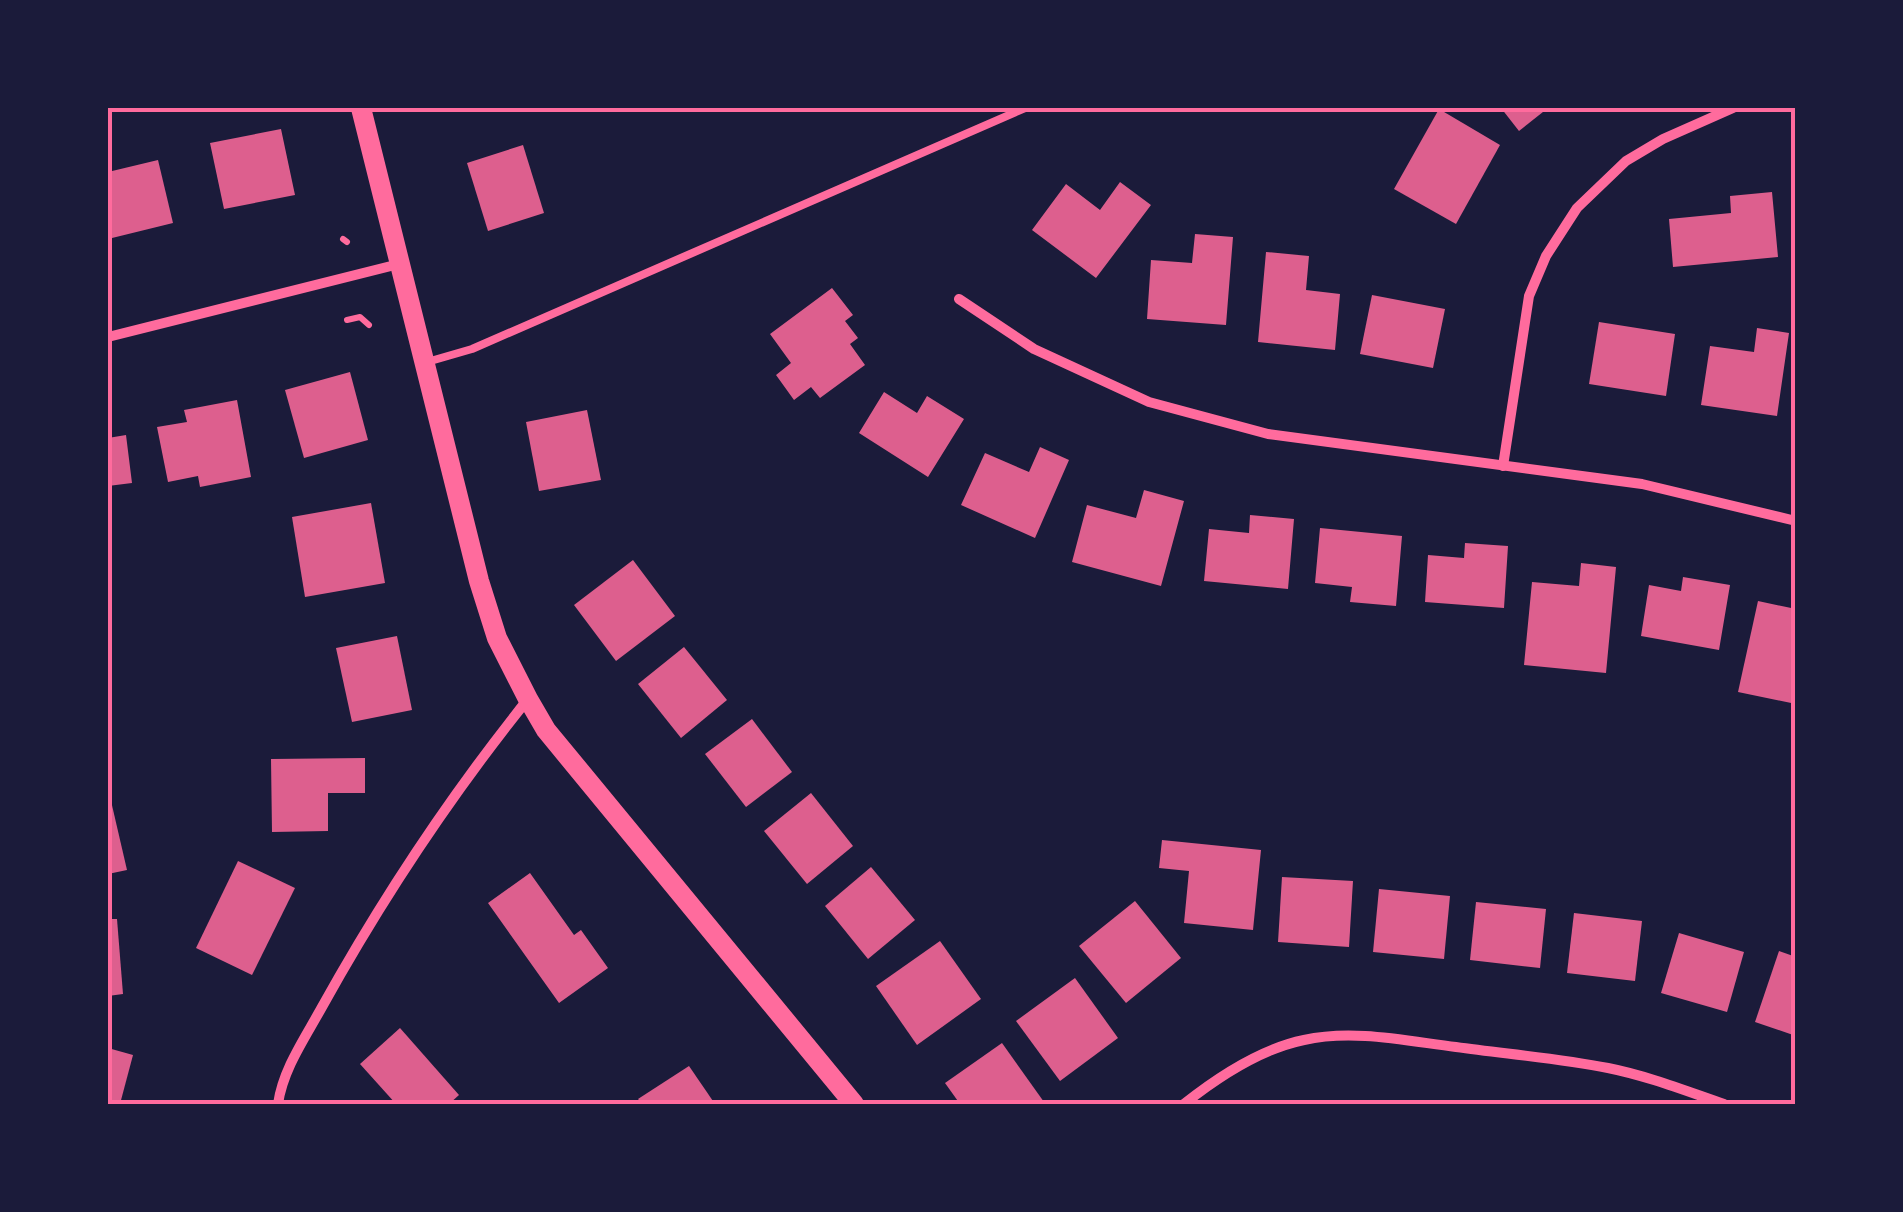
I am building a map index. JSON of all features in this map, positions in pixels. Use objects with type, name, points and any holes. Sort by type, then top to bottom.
[{"type":"main road","points":[[360,108],[497,638],[546,730],[854,1104]]},
{"type":"street","points":[[1503,466],[1529,296],[1546,256],[1577,208],[1626,161],[1662,139],[1734,108]]},
{"type":"street","points":[[108,337],[400,264]]},
{"type":"street","points":[[959,299],[1034,349],[1148,402],[1268,434],[1642,484],[1796,521]]},
{"type":"street","points":[[278,1104],[288,1070],[366,928],[528,699]]},
{"type":"street","points":[[1184,1104],[1247,1061],[1303,1040],[1349,1036],[1390,1038],[1607,1068],[1724,1104]]},
{"type":"lane","points":[[424,363],[472,349],[1025,108]]},
{"type":"path","points":[[347,320],[360,317],[369,325]]},
{"type":"building","points":[[1501,108],[1548,108],[1519,131]]},
{"type":"building","points":[[1439,109],[1500,145],[1456,224],[1394,189]]},
{"type":"building","points":[[281,129],[295,195],[224,209],[210,143]]},
{"type":"building","points":[[523,145],[544,213],[488,231],[467,163]]},
{"type":"building","points":[[158,160],[173,223],[108,239],[108,172]]},
{"type":"building","points":[[1120,182],[1151,205],[1096,278],[1032,230],[1066,184],[1100,210]]},
{"type":"building","points":[[1772,192],[1778,257],[1673,267],[1669,219],[1731,213],[1730,196]]},
{"type":"building","points":[[1195,234],[1233,237],[1226,325],[1147,319],[1151,260],[1192,263]]},
{"type":"building","points":[[1266,252],[1309,256],[1306,290],[1340,294],[1335,350],[1258,342]]},
{"type":"building","points":[[832,288],[853,315],[845,321],[858,338],[850,344],[865,365],[820,398],[811,387],[794,400],[776,375],[791,363],[770,334]]},
{"type":"building","points":[[1372,295],[1445,309],[1433,368],[1360,354]]},
{"type":"building","points":[[1599,322],[1675,334],[1666,396],[1589,384]]},
{"type":"building","points":[[1757,328],[1789,333],[1777,416],[1701,405],[1710,346],[1754,352]]},
{"type":"building","points":[[350,372],[368,440],[304,458],[285,390]]},
{"type":"building","points":[[884,392],[917,413],[927,396],[964,419],[928,477],[859,433]]},
{"type":"building","points":[[237,400],[251,477],[200,487],[198,476],[168,482],[157,427],[187,422],[184,410]]},
{"type":"building","points":[[587,410],[601,480],[539,491],[526,422]]},
{"type":"building","points":[[126,435],[132,483],[108,486],[108,438]]},
{"type":"building","points":[[1040,447],[1069,460],[1035,538],[961,505],[985,453],[1029,472]]},
{"type":"building","points":[[1144,490],[1184,501],[1161,586],[1072,562],[1087,505],[1136,518]]},
{"type":"building","points":[[371,503],[385,583],[305,597],[292,517]]},
{"type":"building","points":[[1250,515],[1294,519],[1288,589],[1204,581],[1209,529],[1249,533]]},
{"type":"building","points":[[1320,528],[1402,536],[1396,606],[1350,602],[1352,587],[1315,583]]},
{"type":"building","points":[[1465,543],[1508,546],[1504,608],[1425,602],[1428,555],[1464,558]]},
{"type":"building","points":[[633,560],[675,616],[616,661],[574,605]]},
{"type":"building","points":[[1581,563],[1616,567],[1606,673],[1524,665],[1532,582],[1579,586]]},
{"type":"building","points":[[1683,577],[1730,585],[1719,650],[1641,636],[1649,585],[1681,591]]},
{"type":"building","points":[[1758,601],[1796,609],[1796,704],[1738,692]]},
{"type":"building","points":[[397,636],[412,710],[352,722],[336,648]]},
{"type":"building","points":[[684,647],[727,700],[681,738],[638,684]]},
{"type":"building","points":[[752,719],[792,772],[746,807],[705,754]]},
{"type":"building","points":[[365,758],[365,793],[328,793],[328,831],[272,832],[271,759]]},
{"type":"building","points":[[108,788],[127,870],[108,874]]},
{"type":"building","points":[[811,793],[853,846],[807,884],[764,831]]},
{"type":"building","points":[[1162,840],[1261,850],[1253,930],[1184,923],[1189,871],[1159,868]]},
{"type":"building","points":[[238,861],[295,888],[252,975],[196,948]]},
{"type":"building","points":[[871,867],[915,920],[868,959],[825,906]]},
{"type":"building","points":[[530,873],[574,935],[581,930],[608,968],[559,1003],[488,903]]},
{"type":"building","points":[[1282,877],[1353,881],[1349,947],[1278,942]]},
{"type":"building","points":[[1379,889],[1450,896],[1444,959],[1373,952]]},
{"type":"building","points":[[1135,901],[1181,958],[1126,1003],[1079,946]]},
{"type":"building","points":[[1476,902],[1546,909],[1540,968],[1470,960]]},
{"type":"building","points":[[1574,913],[1642,921],[1635,981],[1567,973]]},
{"type":"building","points":[[108,919],[117,919],[123,994],[108,996]]},
{"type":"building","points":[[1679,933],[1744,952],[1727,1012],[1661,993]]},
{"type":"building","points":[[940,941],[981,999],[917,1045],[876,986]]},
{"type":"building","points":[[1779,951],[1796,957],[1796,1036],[1755,1022]]},
{"type":"building","points":[[1075,978],[1118,1038],[1060,1081],[1016,1021]]},
{"type":"building","points":[[400,1028],[459,1095],[449,1104],[396,1104],[360,1064]]},
{"type":"building","points":[[1002,1043],[1044,1102],[960,1104],[945,1083]]},
{"type":"building","points":[[108,1048],[133,1055],[120,1104],[108,1104]]},
{"type":"building","points":[[689,1066],[715,1104],[642,1104],[638,1099]]}]
